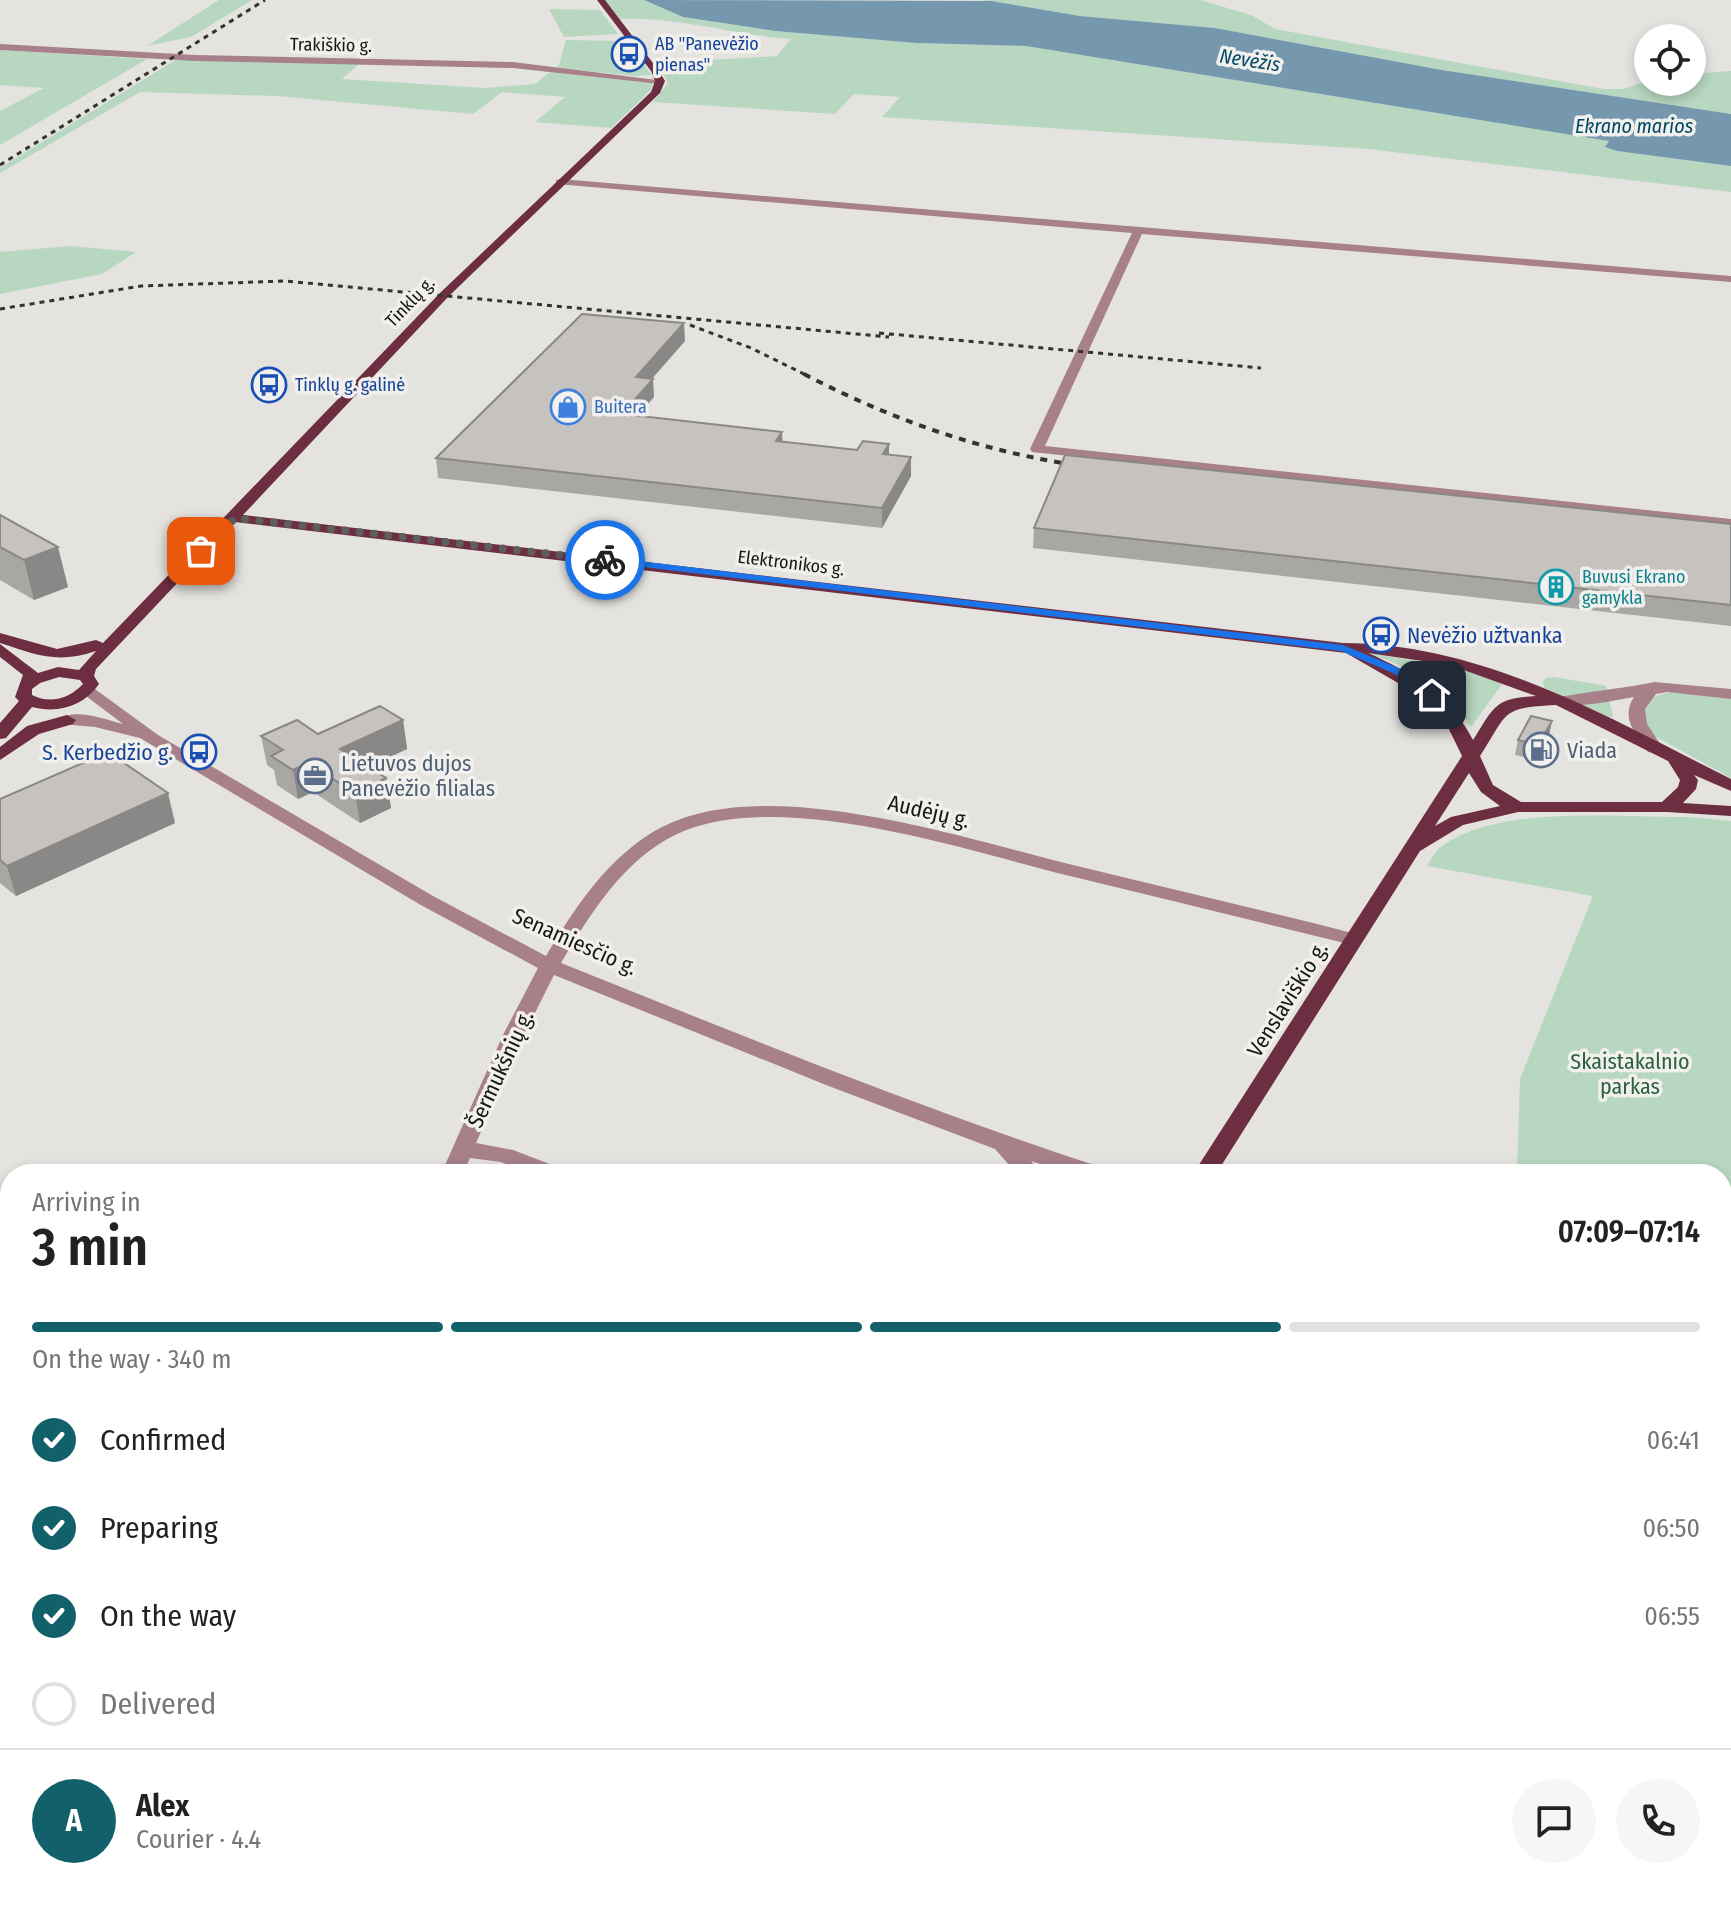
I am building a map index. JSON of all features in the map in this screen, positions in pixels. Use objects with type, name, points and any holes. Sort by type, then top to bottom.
[{"type":"main road","points":[[601,0],[660,81]]},
{"type":"main road","name":"Tinklų g.","points":[[87,682],[88,668],[123,628],[235,518],[445,294],[655,93],[660,81]]},
{"type":"main road","name":"Elektronikos g.","points":[[235,518],[1435,657],[1513,679],[1731,786]]},
{"type":"main road","name":"Tinklų g.","points":[[61,666],[123,628]]},
{"type":"main road","name":"Senamiesčio g.","points":[[0,641],[61,666],[87,682]]},
{"type":"main road","name":"Senamiesčio g.","points":[[0,641],[31,675],[28,692],[60,709]]},
{"type":"main road","name":"Elektronikos g.","points":[[1343,648],[1397,671],[1432,695],[1451,715],[1465,737],[1482,785],[1496,798],[1518,807]]},
{"type":"main road","points":[[0,734],[28,692],[61,666]]},
{"type":"main road","points":[[0,755],[77,697],[87,682]]},
{"type":"main road","name":"Venslaviškio g.","points":[[1210,1164],[1502,708],[1516,702],[1559,700]]},
{"type":"main road","points":[[0,745],[60,709]]},
{"type":"main road","points":[[1667,807],[1687,789],[1689,780],[1676,760]]},
{"type":"main road","name":"Venslaviškio g.","points":[[1411,849],[1457,821],[1518,807],[1667,807],[1731,811]]},
{"type":"street","name":"Trakiškio g.","points":[[0,47],[196,58],[513,65],[660,81]]},
{"type":"street","points":[[560,182],[1731,279]]},
{"type":"street","points":[[1138,231],[1037,449],[1731,523]]},
{"type":"street","name":"Senamiesčio g.","points":[[87,682],[144,736],[426,900],[548,965],[666,1014],[1001,1143],[1065,1164]]},
{"type":"street","points":[[1654,687],[1641,697],[1635,719],[1654,748]]},
{"type":"street","points":[[1559,700],[1591,699],[1654,687],[1731,694]]},
{"type":"street","name":"Senamiesčio g.","points":[[60,709],[144,736]]},
{"type":"street","name":"Audėjų g.","points":[[548,965],[582,914],[642,848],[670,830],[695,821],[729,813],[764,810],[800,811],[866,821],[1353,939]]},
{"type":"street","name":"Šermukšnių g.","points":[[456,1164],[548,965]]},
{"type":"street","name":"Senamiesčio g.","points":[[1001,1143],[1021,1164]]},
{"type":"street","points":[[463,1149],[505,1155],[527,1164]]},
{"type":"green space","points":[[219,0],[252,0],[191,37],[147,46]]},
{"type":"green space","points":[[605,0],[644,0],[683,17],[775,31],[916,43],[1026,46],[1610,141],[1617,151],[1731,166],[1731,192],[1368,149],[882,117],[900,97],[854,94],[835,114],[653,102],[668,83],[658,63],[777,56],[791,39],[663,20],[620,19]]},
{"type":"green space","points":[[980,0],[1200,0],[1251,15],[1275,29],[1603,89],[1634,85],[1634,96],[1706,96],[1706,73],[1731,71],[1731,114],[1442,70],[1215,28],[1080,16]]},
{"type":"green space","points":[[549,9],[600,10],[618,34],[564,37]]},
{"type":"green space","points":[[566,40],[624,41],[628,44],[628,51],[619,50],[626,59],[633,57],[644,64],[651,75],[558,68]]},
{"type":"green space","points":[[0,50],[147,59],[0,145],[0,111],[44,88],[0,85]]},
{"type":"green space","points":[[177,59],[359,64],[342,79],[486,88],[535,84],[550,72],[653,83],[650,91],[611,128],[535,122],[565,97],[502,92],[473,114],[277,96],[140,92],[0,173],[0,168]]},
{"type":"green space","points":[[71,246],[136,252],[102,274],[0,294],[0,252]]},
{"type":"green space","points":[[1363,652],[1464,669],[1502,684],[1471,727],[1450,700],[1424,679]]},
{"type":"green space","points":[[1554,677],[1606,686],[1613,717],[1605,717],[1544,687],[1543,681]]},
{"type":"green space","points":[[1670,692],[1731,699],[1731,778],[1653,735],[1646,722],[1643,705],[1653,697]]},
{"type":"green space","name":"Skaistakalnio parkas","points":[[1561,816],[1689,817],[1731,821],[1731,1164],[1517,1164],[1520,1079],[1593,896],[1427,866],[1442,846],[1466,833],[1495,824]]},
{"type":"water","name":"Ekrano marios","points":[[644,0],[991,1],[1080,16],[1215,28],[1442,70],[1731,114],[1731,166],[1617,151],[1605,147],[1609,141],[1026,46],[916,43],[775,31],[683,17]]},
{"type":"building","points":[[582,314],[684,323],[636,377],[653,379],[622,414],[782,432],[776,441],[857,450],[863,441],[889,444],[883,454],[911,457],[882,508],[436,458]]},
{"type":"building","name":"Buvusi Ekrano gamykla","points":[[1065,455],[1731,524],[1731,605],[1034,528]]},
{"type":"building","points":[[0,515],[58,547],[24,560],[0,547]]},
{"type":"building","points":[[380,706],[403,720],[340,749],[386,778],[355,793],[308,763],[293,770],[271,756],[283,750],[261,736],[297,720],[318,734]]},
{"type":"building","points":[[1531,716],[1552,721],[1538,745],[1518,740]]},
{"type":"building","points":[[108,752],[168,793],[7,866],[0,860],[0,799]]},
{"type":"railway","points":[[0,165],[265,0]]},
{"type":"railway","points":[[0,309],[141,286],[285,281],[889,337]]},
{"type":"railway","points":[[690,325],[751,348],[805,375]]},
{"type":"railway","points":[[879,333],[1261,368]]},
{"type":"railway","points":[[805,375],[871,406],[939,432],[1009,452],[1082,466]]},
{"type":"way so far","points":[[201,551],[235,518],[605,560]]},
{"type":"place","name":"AB \"Panevėžio pienas\"","points":[[629,54]]},
{"type":"place","name":"Tinklų g. galinė","points":[[269,385]]},
{"type":"place","name":"Buitera","points":[[568,407]]},
{"type":"place","name":"Buvusi Ekrano gamykla","points":[[1556,587]]},
{"type":"place","name":"Nevėžio užtvanka","points":[[1381,635]]},
{"type":"place","name":"Viada","points":[[1541,750]]},
{"type":"place","name":"S. Kerbedžio g.","points":[[199,752]]},
{"type":"place","name":"Lietuvos dujos Panevėžio filialas","points":[[315,776]]},
{"type":"route","points":[[605,560],[1343,648],[1397,671],[1432,695]]},
{"type":"water label","name":"Nevėžis","points":[[1250,60]]}]
